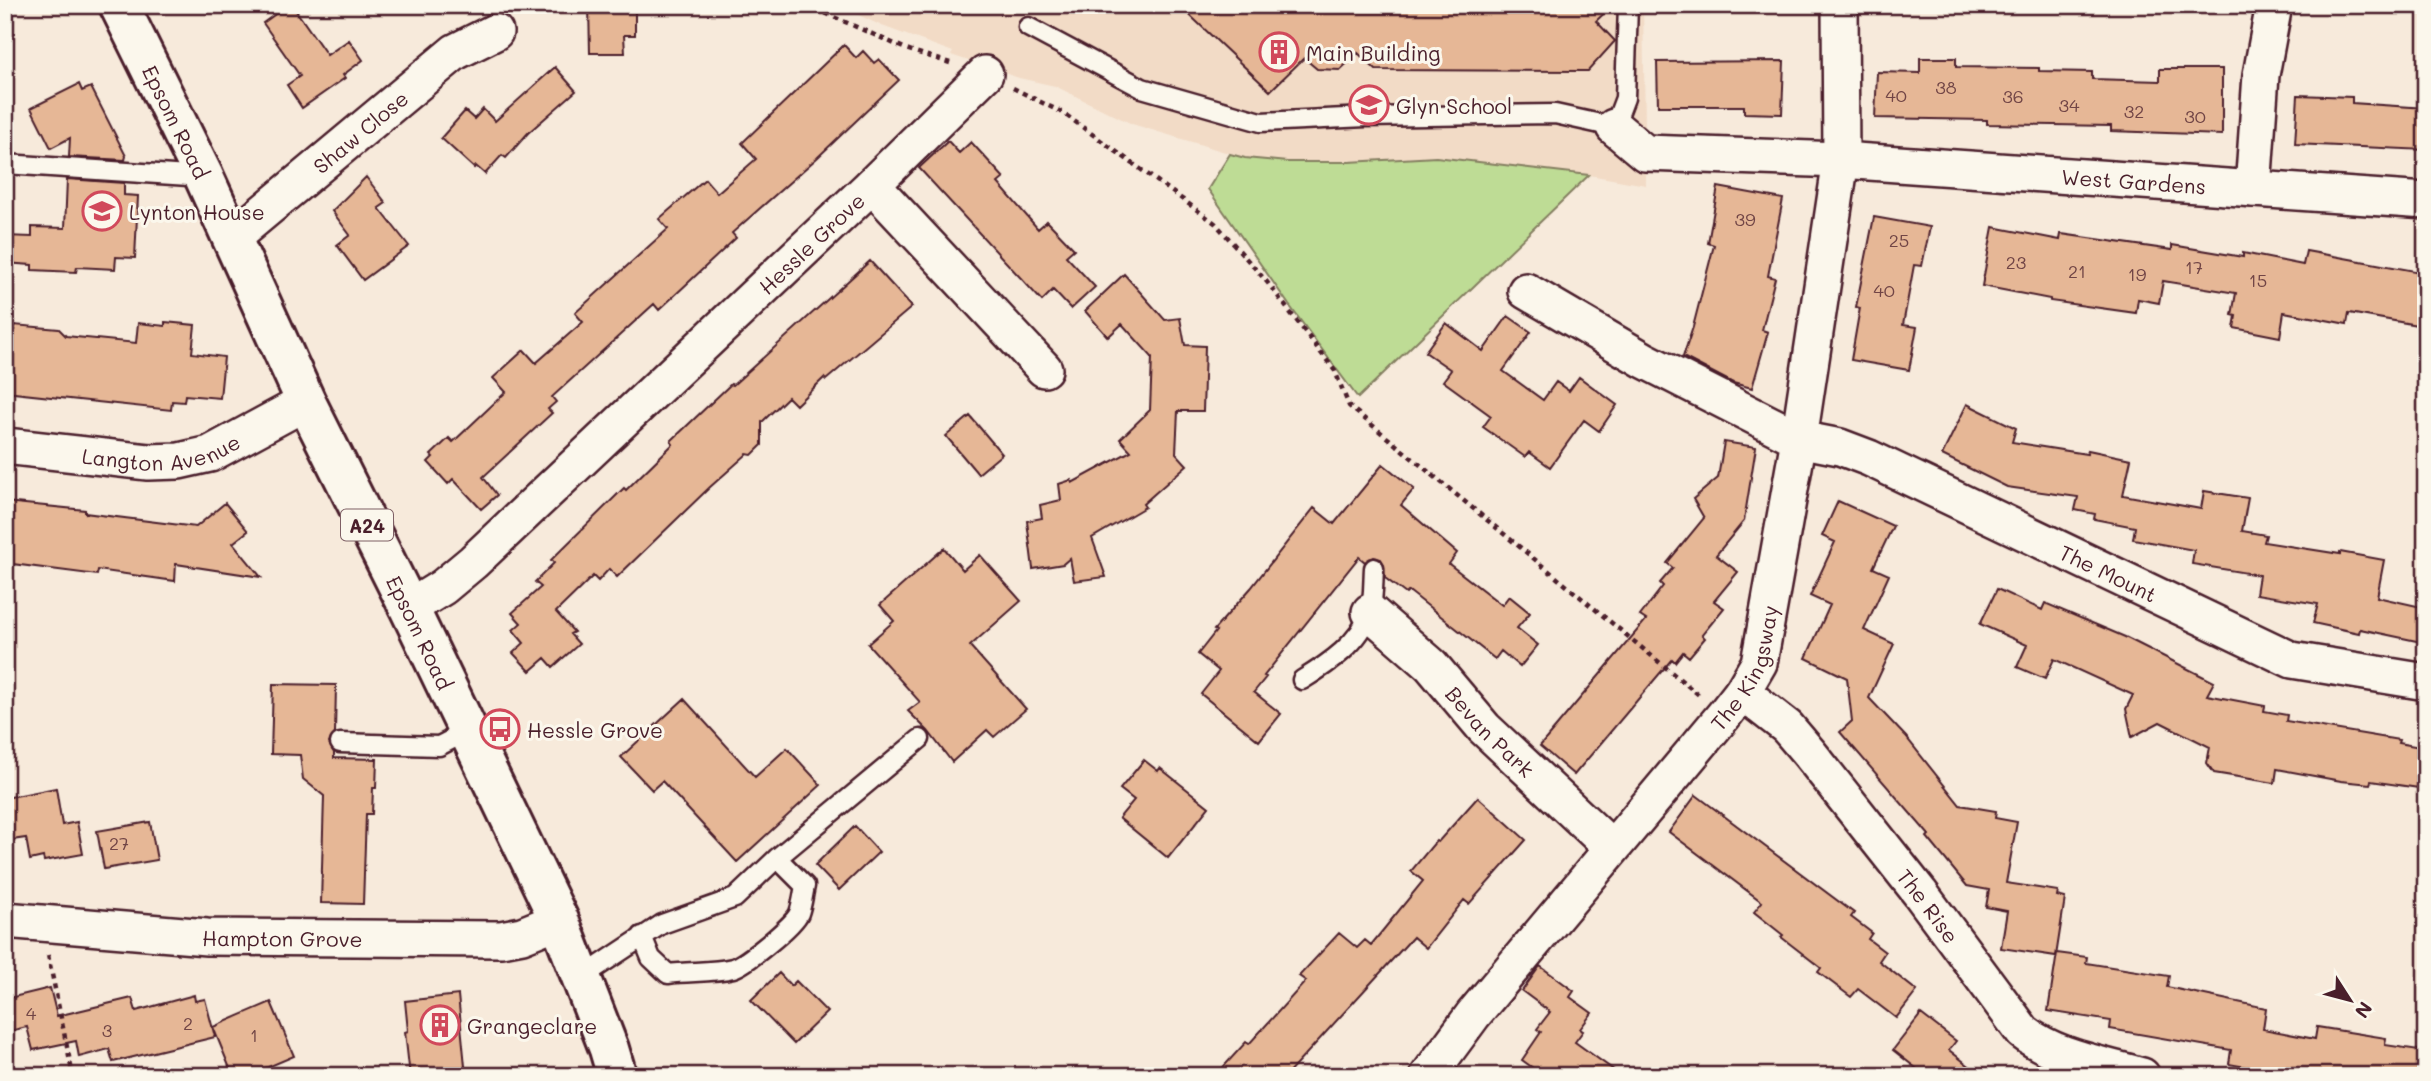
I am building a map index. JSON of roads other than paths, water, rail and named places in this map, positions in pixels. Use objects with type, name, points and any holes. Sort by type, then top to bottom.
[{"type":"highway","name":"Epsom Road","points":[[119,5],[204,177],[306,402],[409,608],[559,920],[617,1076]]},
{"type":"street","name":"The Kingsway","points":[[1442,1070],[1473,1015],[1733,704],[1759,663],[1799,439],[1841,160],[1840,5]]},
{"type":"street","points":[[2253,189],[2261,75],[2274,5]]},
{"type":"street","name":"Shaw Close","points":[[232,239],[455,51],[495,32]]},
{"type":"street","name":"Hessle Grove","points":[[409,608],[443,587],[473,562],[872,185],[985,74]]},
{"type":"street","points":[[1614,127],[1645,153],[1841,160]]},
{"type":"street","name":"West Gardens","points":[[1841,160],[2426,201]]},
{"type":"street","name":"Hessle Grove","points":[[872,185],[1044,369]]},
{"type":"street","name":"The Mount","points":[[1526,291],[1643,360],[1799,439],[1840,447],[1869,458],[2292,660],[2426,682]]},
{"type":"street","name":"Langton Avenue","points":[[5,446],[148,462],[179,461],[210,454],[306,402]]},
{"type":"street","name":"Bevan Park","points":[[1370,612],[1431,665],[1484,728],[1611,847]]},
{"type":"street","name":"The Rise","points":[[1733,704],[1787,727],[1920,893],[2023,1032],[2038,1044],[2055,1051],[2142,1076]]},
{"type":"street","name":"Hampton Grove","points":[[5,920],[207,937],[501,939],[522,935],[559,920]]},
{"type":"lane","points":[[1027,27],[1142,88],[1261,122],[1366,117],[1555,114],[1614,127],[1625,98],[1628,5]]},
{"type":"lane","points":[[5,164],[204,177]]},
{"type":"lane","points":[[1302,680],[1342,653],[1370,612],[1374,568]]},
{"type":"lane","points":[[340,743],[439,746],[468,731]]},
{"type":"lane","points":[[582,976],[662,923],[735,898],[777,858],[920,739]]},
{"type":"lane","points":[[642,936],[651,958],[668,974],[737,968],[782,934],[799,914],[804,886],[777,858]]},
{"type":"place","name":"Main Building","points":[[1279,52]]},
{"type":"place","name":"Glyn School","points":[[1369,105]]},
{"type":"place","name":"Lynton House","points":[[102,211]]},
{"type":"place","name":"Hessle Grove","points":[[500,729]]},
{"type":"place","name":"Grangeclare","points":[[440,1025]]}]
